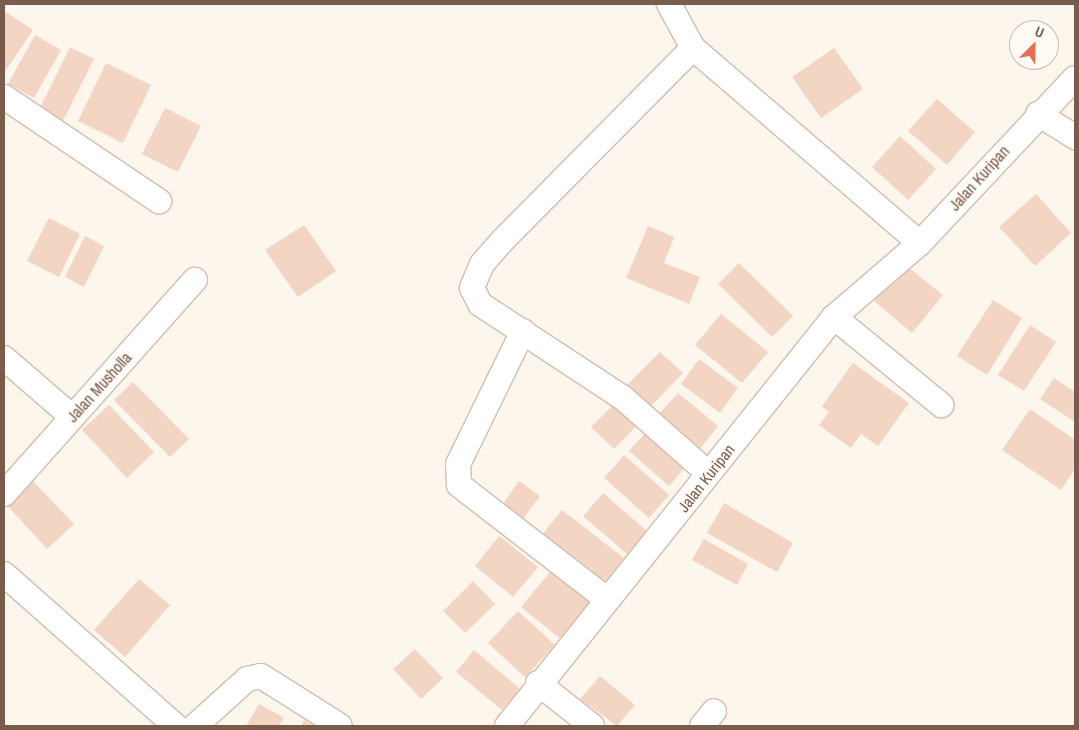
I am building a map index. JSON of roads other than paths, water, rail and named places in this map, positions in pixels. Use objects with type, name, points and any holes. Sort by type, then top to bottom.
[{"type":"street","points":[[669,4],[693,48],[920,243]]},
{"type":"street","points":[[693,48],[482,264],[472,288],[480,304],[623,398],[708,473]]},
{"type":"street","name":"Jalan Kuripan","points":[[507,726],[538,682],[605,598],[834,317],[920,243],[1038,114],[1075,78]]},
{"type":"street","points":[[4,97],[159,201]]},
{"type":"street","points":[[1038,114],[1075,137]]},
{"type":"street","name":"Jalan Musholla","points":[[4,494],[195,280]]},
{"type":"street","points":[[834,317],[941,405]]},
{"type":"street","points":[[523,331],[458,464],[459,485],[605,598]]},
{"type":"street","points":[[4,358],[72,417]]},
{"type":"street","points":[[4,574],[176,726]]},
{"type":"street","points":[[195,726],[247,679],[261,676],[340,726]]},
{"type":"street","points":[[538,682],[592,726]]}]
